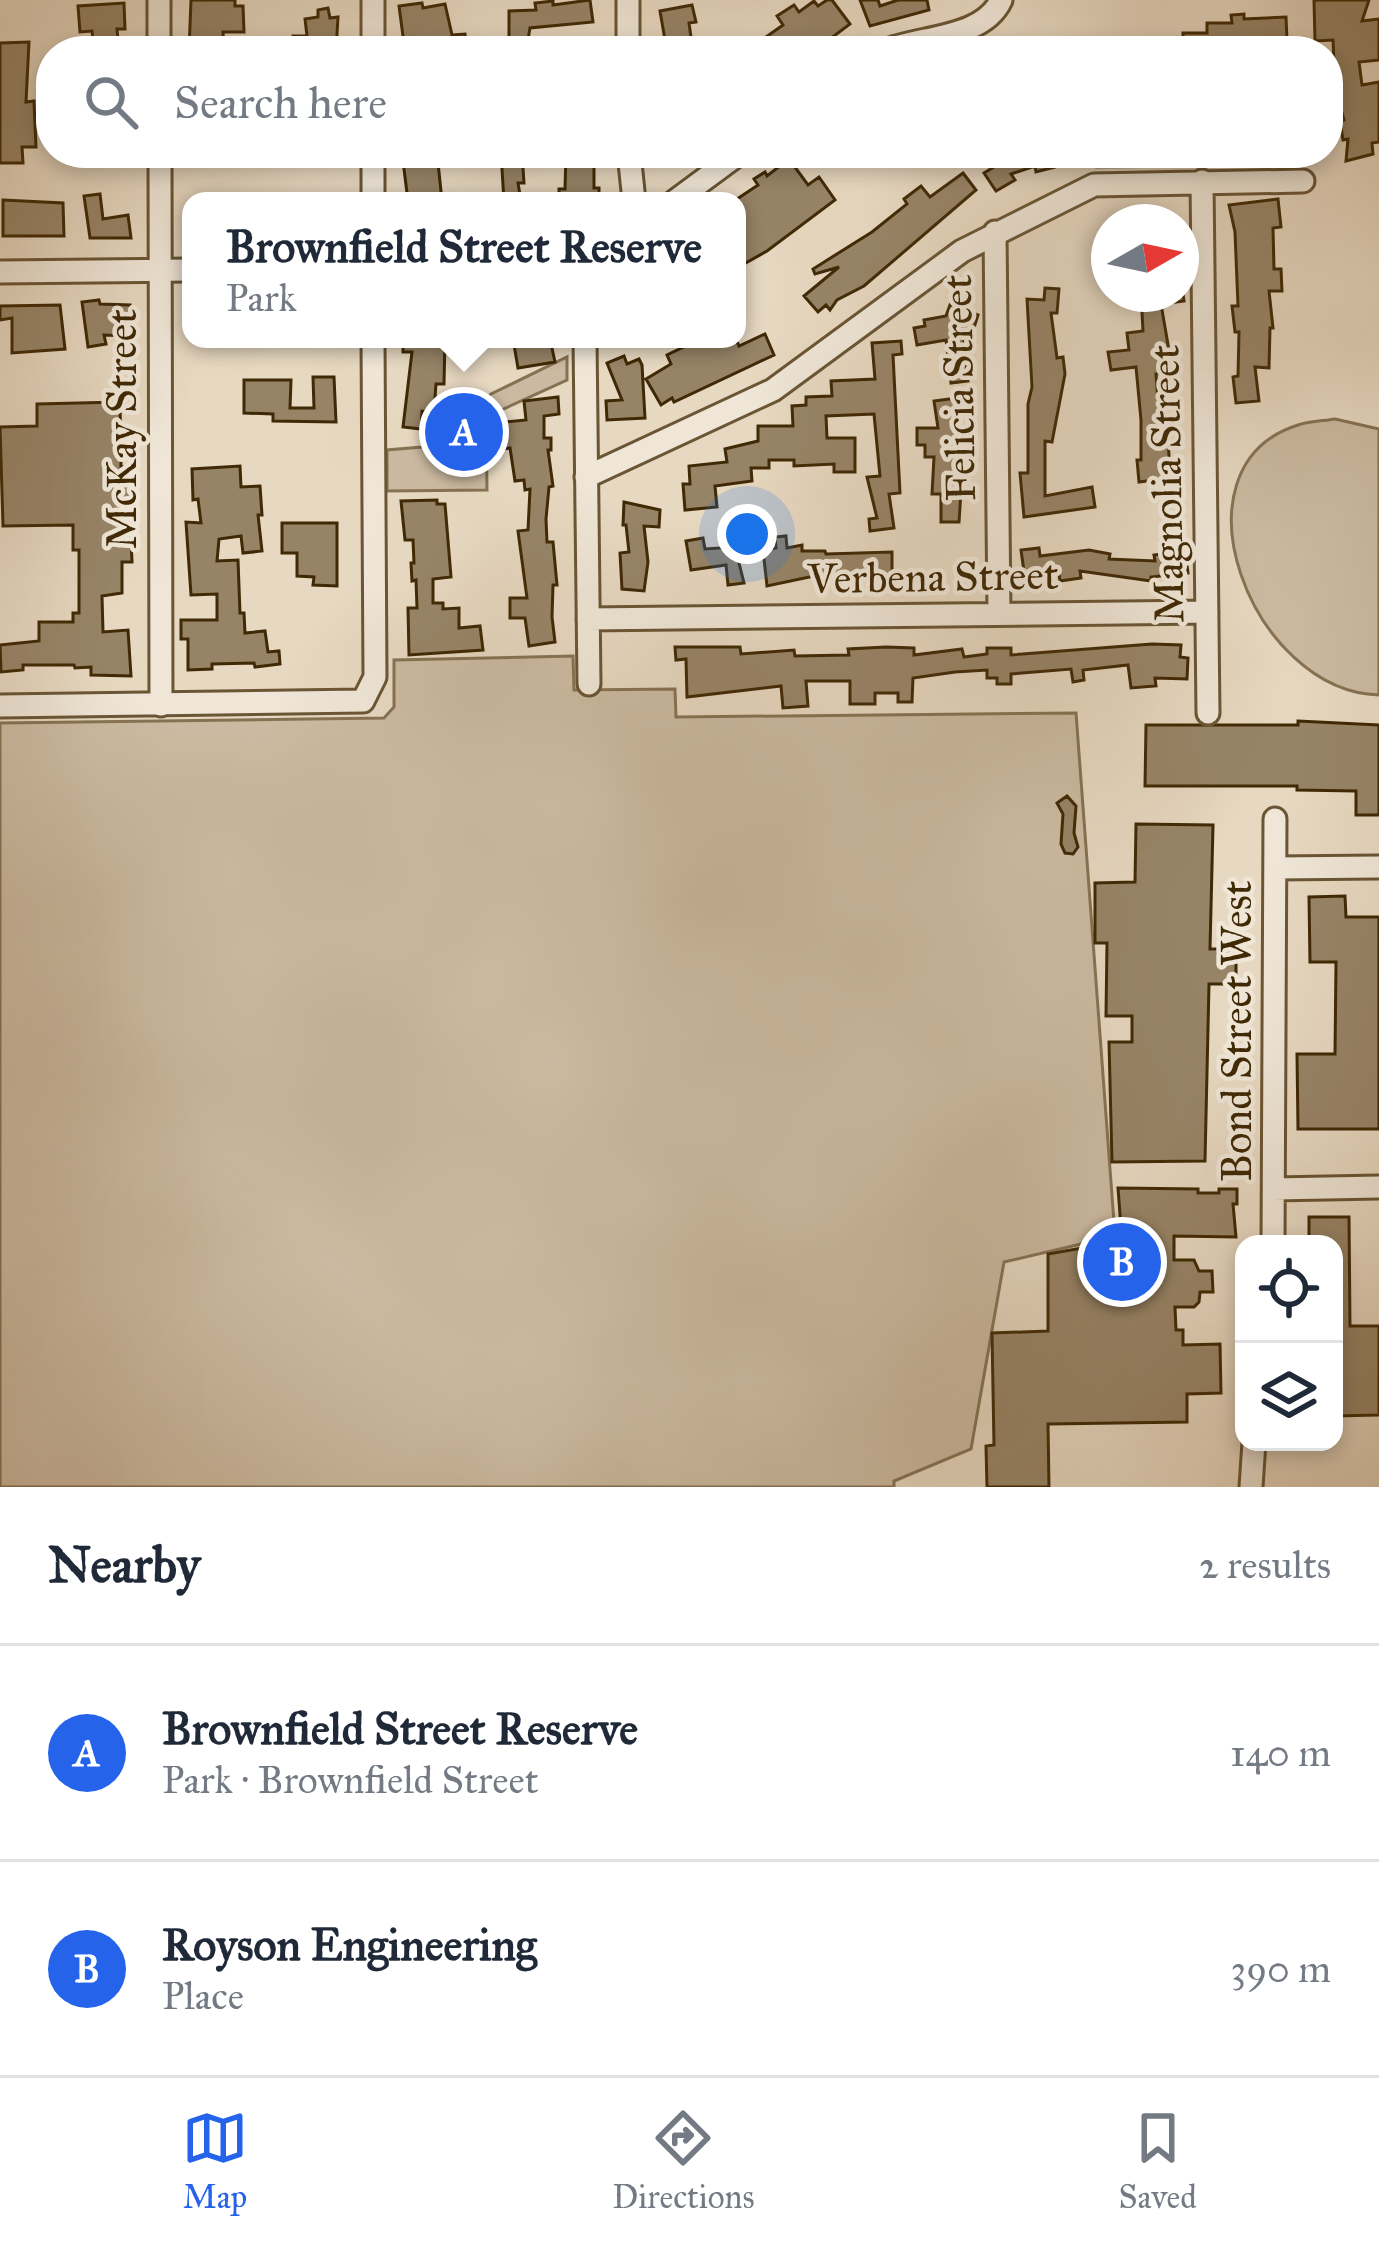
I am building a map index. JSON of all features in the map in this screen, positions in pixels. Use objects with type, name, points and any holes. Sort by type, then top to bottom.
[{"type":"street","points":[[159,0],[160,36]]},
{"type":"street","points":[[373,0],[373,36]]},
{"type":"street","points":[[628,0],[628,36]]},
{"type":"street","points":[[939,36],[993,16],[1001,0]]},
{"type":"street","name":"McKay Street","points":[[160,168],[161,705]]},
{"type":"street","points":[[687,192],[720,168]]},
{"type":"street","points":[[586,477],[773,390],[962,251],[1103,183],[1303,181]]},
{"type":"street","name":"Magnolia Street","points":[[1202,182],[1208,713]]},
{"type":"street","name":"Felicia Street","points":[[995,232],[1000,614]]},
{"type":"street","points":[[0,272],[182,270]]},
{"type":"street","points":[[0,706],[354,704],[368,697],[375,677],[374,348]]},
{"type":"street","points":[[585,348],[589,684]]},
{"type":"street","name":"Verbena Street","points":[[588,619],[1207,611]]},
{"type":"street","name":"Bond Street West","points":[[1273,1235],[1275,819]]},
{"type":"street","points":[[1276,868],[1379,868]]},
{"type":"street","points":[[1274,1189],[1379,1187]]},
{"type":"street","points":[[1251,1487],[1253,1451]]},
{"type":"shaded area","points":[[567,357],[567,380],[486,417],[487,490],[387,491],[387,450],[422,447],[491,394]]},
{"type":"shaded area","points":[[1335,419],[1379,429],[1379,695],[1334,684],[1294,657],[1262,619],[1241,575],[1232,528],[1237,484],[1258,449],[1298,425]]},
{"type":"shaded area","points":[[573,656],[574,690],[675,689],[676,717],[1076,713],[1115,1236],[1004,1262],[971,1449],[894,1481],[894,1487],[0,1487],[0,723],[384,718],[394,707],[394,660]]},
{"type":"building","points":[[191,0],[235,0],[235,6],[243,6],[244,32],[190,36]]},
{"type":"building","points":[[590,0],[593,22],[530,28],[529,36],[509,36],[509,11],[536,10],[535,3],[553,1],[553,5]]},
{"type":"building","points":[[832,0],[850,24],[834,36],[767,36],[783,25],[777,16],[794,5],[799,12],[814,1],[818,6]]},
{"type":"building","points":[[860,0],[878,0],[880,6],[898,0],[927,0],[929,10],[870,26]]},
{"type":"building","points":[[1314,0],[1369,0],[1362,21],[1379,19],[1379,60],[1359,62],[1362,85],[1379,82],[1379,142],[1372,143],[1373,154],[1346,161],[1343,36],[1315,36]]},
{"type":"building","points":[[124,3],[125,29],[117,29],[118,36],[80,32],[78,6]]},
{"type":"building","points":[[445,4],[452,35],[465,36],[403,36],[399,6]]},
{"type":"building","points":[[692,5],[696,22],[689,23],[691,36],[664,36],[660,11]]},
{"type":"building","points":[[328,8],[330,18],[338,17],[337,36],[307,36],[305,19],[318,17],[318,10]]},
{"type":"building","points":[[1231,15],[1286,17],[1287,36],[1183,36],[1207,33],[1207,23],[1232,23]]},
{"type":"building","points":[[29,42],[26,102],[34,101],[36,147],[22,147],[23,163],[0,163],[0,43]]},
{"type":"building","points":[[404,168],[439,168],[441,192],[407,192]]},
{"type":"building","points":[[502,168],[523,168],[520,192],[503,192]]},
{"type":"building","points":[[566,168],[594,168],[594,188],[599,192],[559,192],[565,189]]},
{"type":"building","points":[[777,168],[796,168],[808,185],[819,177],[835,200],[746,263],[746,193],[758,185],[754,179],[765,172],[767,176]]},
{"type":"building","points":[[992,168],[1029,168],[1011,174],[1015,180],[996,191],[984,173]]},
{"type":"building","points":[[963,173],[976,190],[864,286],[837,300],[830,310],[826,305],[818,312],[804,296],[839,267],[815,274],[813,269],[872,232],[921,186],[930,197]]},
{"type":"building","points":[[100,194],[103,219],[128,215],[131,238],[90,238],[84,196]]},
{"type":"building","points":[[1278,199],[1281,227],[1273,228],[1274,269],[1281,269],[1282,291],[1269,291],[1273,328],[1269,368],[1255,367],[1259,401],[1236,403],[1233,377],[1238,376],[1239,332],[1235,332],[1232,306],[1238,306],[1229,205]]},
{"type":"building","points":[[3,200],[63,203],[64,236],[3,236]]},
{"type":"building","points":[[1045,288],[1059,289],[1057,313],[1051,313],[1057,358],[1063,357],[1065,374],[1052,442],[1045,441],[1045,496],[1092,487],[1095,507],[1024,517],[1020,473],[1028,473],[1032,387],[1027,299],[1044,300]]},
{"type":"building","points":[[99,300],[100,304],[130,305],[129,336],[104,335],[106,344],[88,347],[82,302]]},
{"type":"building","points":[[60,305],[65,349],[12,353],[12,318],[0,320],[0,306]]},
{"type":"building","points":[[950,305],[978,315],[972,334],[963,331],[968,381],[951,383],[946,340],[917,345],[914,328],[925,326],[924,320],[946,316]]},
{"type":"building","points":[[1142,312],[1162,312],[1171,362],[1163,363],[1164,373],[1156,374],[1158,400],[1165,400],[1162,434],[1168,434],[1170,478],[1139,482],[1141,420],[1136,367],[1111,370],[1108,352],[1129,350],[1127,333],[1143,331]]},
{"type":"building","points":[[765,334],[774,355],[674,402],[672,398],[661,405],[646,379],[671,364],[667,355],[682,348],[746,348],[746,343]]},
{"type":"building","points":[[901,341],[902,354],[893,355],[900,493],[889,494],[894,528],[870,531],[869,519],[877,518],[867,477],[880,476],[874,414],[826,416],[827,438],[855,438],[855,472],[834,472],[834,464],[794,466],[794,460],[769,460],[769,468],[751,468],[752,481],[715,486],[717,507],[685,510],[683,484],[690,484],[689,466],[727,462],[725,449],[758,441],[758,426],[793,426],[792,406],[806,405],[806,397],[832,396],[831,381],[875,379],[872,343]]},
{"type":"building","points":[[403,348],[445,348],[444,384],[436,384],[434,412],[422,411],[421,429],[403,427],[412,352],[403,352]]},
{"type":"building","points":[[515,348],[552,348],[555,362],[518,368]]},
{"type":"building","points":[[624,356],[627,364],[639,359],[642,365],[645,418],[607,420],[606,401],[622,400],[607,363]]},
{"type":"building","points":[[313,377],[334,377],[336,422],[273,421],[273,414],[244,413],[244,380],[291,380],[290,408],[314,408]]},
{"type":"building","points":[[558,397],[559,414],[544,416],[544,438],[551,438],[553,486],[549,487],[546,519],[557,585],[553,585],[555,642],[529,646],[525,618],[510,618],[510,598],[527,598],[518,531],[528,530],[530,489],[525,490],[524,480],[515,481],[510,448],[496,450],[493,423],[526,420],[524,401]]},
{"type":"building","points":[[957,398],[963,461],[959,522],[941,522],[941,494],[932,494],[934,457],[925,457],[925,445],[917,445],[917,428],[938,428],[934,401]]},
{"type":"building","points":[[120,402],[121,467],[129,467],[130,508],[113,510],[113,516],[130,517],[132,562],[122,562],[122,593],[102,596],[103,632],[128,630],[131,676],[91,675],[91,667],[74,665],[23,665],[23,670],[1,672],[0,645],[39,641],[39,622],[73,622],[73,613],[79,613],[79,550],[73,550],[73,525],[3,526],[0,427],[37,426],[37,404]]},
{"type":"building","points":[[240,466],[241,487],[260,486],[262,551],[243,553],[241,536],[219,539],[217,561],[238,560],[245,633],[265,631],[268,652],[279,651],[280,664],[212,664],[212,669],[188,670],[188,639],[181,639],[181,620],[217,620],[217,594],[191,595],[186,522],[201,523],[198,499],[193,500],[192,469]]},
{"type":"building","points":[[401,501],[445,504],[451,577],[433,579],[433,603],[443,603],[443,609],[459,608],[459,628],[480,626],[483,650],[409,655],[408,608],[417,608],[416,580],[412,581],[413,540],[405,540]]},
{"type":"building","points":[[624,502],[660,510],[659,527],[644,526],[648,562],[644,591],[622,589],[620,553],[629,552]]},
{"type":"building","points":[[282,523],[337,523],[337,586],[313,585],[314,577],[297,576],[297,553],[282,553]]},
{"type":"building","points":[[786,536],[787,548],[802,545],[802,551],[892,552],[892,578],[868,584],[868,572],[834,576],[833,572],[767,586],[763,550],[776,548],[775,537]]},
{"type":"building","points":[[703,538],[705,549],[735,547],[744,583],[728,585],[726,565],[691,570],[686,541]]},
{"type":"building","points":[[1039,548],[1040,556],[1089,550],[1110,554],[1109,559],[1155,561],[1154,555],[1185,551],[1188,573],[1151,577],[1151,581],[1080,571],[1081,578],[1060,581],[1059,574],[1025,579],[1021,550]]},
{"type":"building","points":[[1181,645],[1180,657],[1188,658],[1187,679],[1155,678],[1156,686],[1131,688],[1128,665],[1083,670],[1084,680],[1073,682],[1071,669],[1011,674],[1011,684],[997,684],[997,678],[987,678],[987,670],[955,672],[913,678],[912,702],[898,702],[898,693],[875,693],[875,704],[850,704],[850,681],[806,681],[808,706],[783,708],[781,686],[687,697],[686,659],[676,660],[675,647],[740,647],[741,654],[794,650],[795,656],[849,655],[848,649],[886,647],[914,648],[914,655],[962,649],[964,657],[987,654],[987,648],[1011,648],[1011,655]]},
{"type":"building","points":[[1298,721],[1379,725],[1379,815],[1356,815],[1356,791],[1297,790],[1297,786],[1145,786],[1146,725],[1298,725]]},
{"type":"building","points":[[1067,796],[1076,806],[1078,847],[1073,854],[1065,853],[1061,844],[1063,814],[1057,803]]},
{"type":"building","points":[[1136,824],[1213,825],[1210,949],[1236,949],[1236,984],[1209,984],[1205,1161],[1112,1162],[1109,1042],[1132,1042],[1132,1016],[1106,1016],[1107,943],[1095,943],[1095,883],[1135,882]]},
{"type":"building","points":[[1345,896],[1346,917],[1379,917],[1379,1129],[1298,1129],[1297,1054],[1335,1054],[1336,962],[1310,962],[1309,897]]},
{"type":"building","points":[[1118,1188],[1198,1189],[1198,1193],[1237,1189],[1235,1237],[1174,1236],[1174,1260],[1194,1260],[1199,1271],[1212,1271],[1213,1292],[1200,1292],[1194,1307],[1175,1307],[1176,1330],[1183,1330],[1183,1345],[1220,1344],[1221,1393],[1187,1394],[1187,1422],[1048,1424],[1049,1487],[987,1487],[986,1446],[994,1445],[992,1333],[1048,1331],[1048,1254],[1122,1241]]},
{"type":"building","points":[[1309,1217],[1349,1217],[1350,1326],[1379,1326],[1379,1415],[1343,1416],[1343,1235],[1309,1235]]},
{"type":"place","name":"Brownfield Street Reserve","points":[[464,432]]},
{"type":"place","name":"Royson Engineering","points":[[1122,1262]]}]
